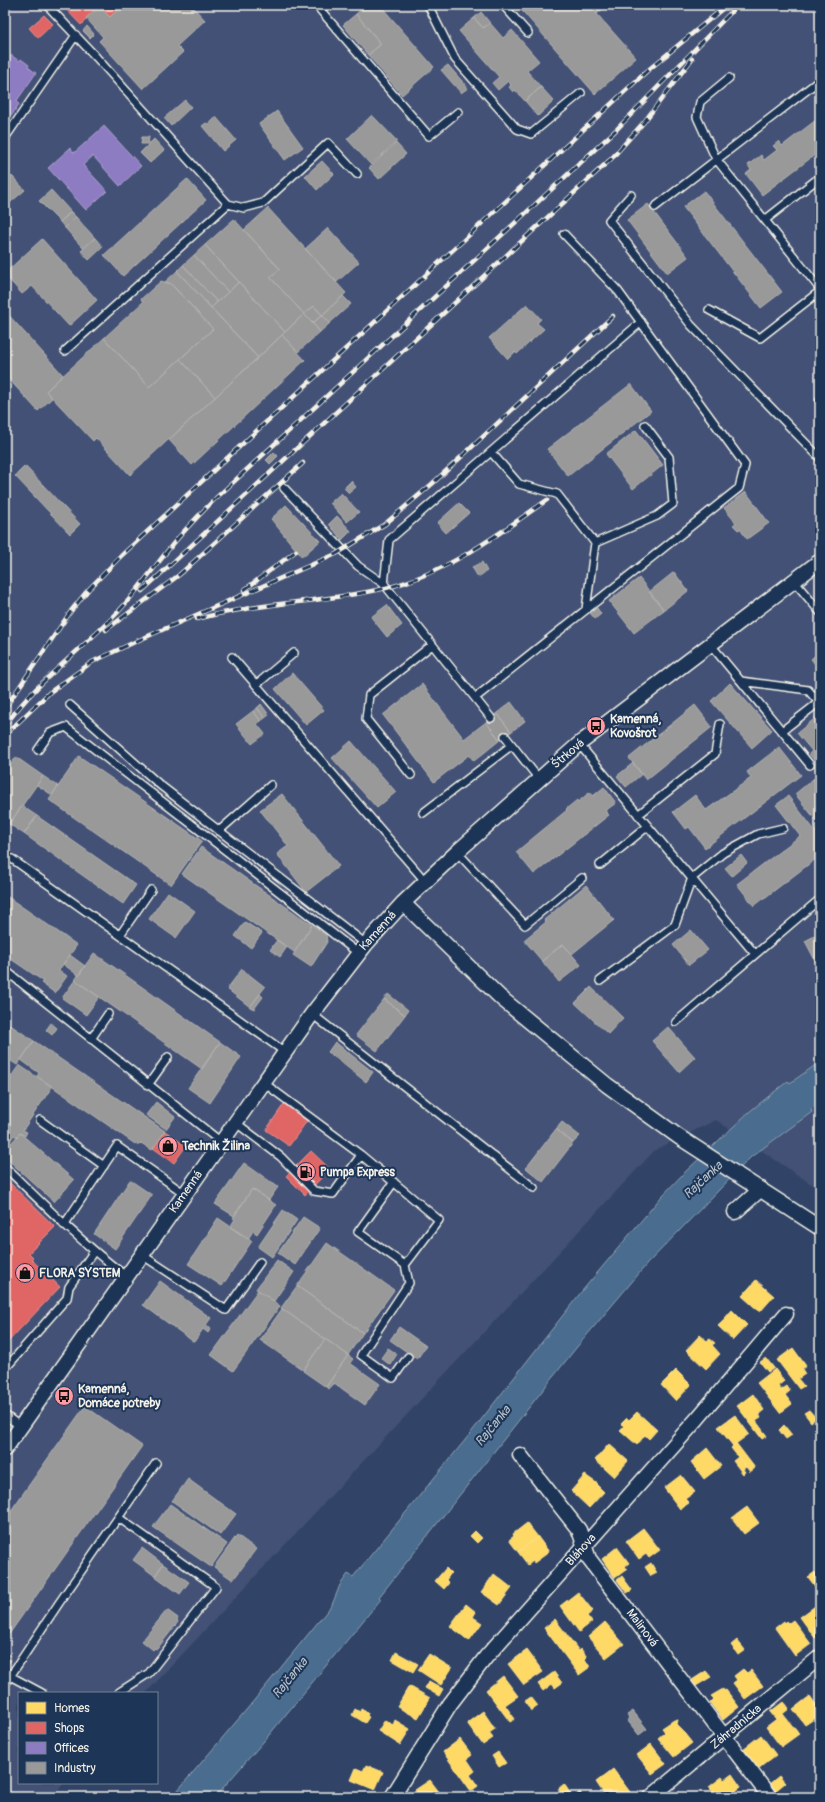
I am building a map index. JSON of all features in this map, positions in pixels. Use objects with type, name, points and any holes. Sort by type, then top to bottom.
[{"type":"street","name":"Štrková","points":[[403,902],[456,852],[579,744],[820,561]]},
{"type":"street","name":"Kamenná","points":[[5,1449],[312,1014],[362,949],[403,902]]},
{"type":"street","points":[[403,902],[501,998],[553,1042],[637,1108],[820,1228]]},
{"type":"street","points":[[736,1212],[756,1186]]},
{"type":"street","name":"Bláhova","points":[[392,1797],[409,1767],[454,1698],[486,1657],[698,1418],[786,1314]]},
{"type":"street","name":"Malinová","points":[[520,1455],[579,1530],[589,1559],[770,1797]]},
{"type":"street","name":"Záhradnícka","points":[[651,1797],[820,1657]]},
{"type":"lane","points":[[47,5],[76,35],[228,204],[244,208],[263,203],[328,143],[357,174]]},
{"type":"lane","points":[[316,5],[429,136],[458,112]]},
{"type":"lane","points":[[428,5],[455,59],[517,130],[531,134],[581,93]]},
{"type":"lane","points":[[503,5],[528,33]]},
{"type":"lane","points":[[5,138],[76,35]]},
{"type":"lane","points":[[709,310],[760,338],[820,290],[716,159],[696,117],[700,102],[729,78]]},
{"type":"lane","points":[[655,207],[820,80]]},
{"type":"lane","points":[[765,220],[819,179]]},
{"type":"lane","points":[[631,195],[609,220],[691,325],[820,458]]},
{"type":"lane","points":[[65,351],[228,204]]},
{"type":"lane","points":[[475,698],[739,488],[745,465],[618,291],[564,234]]},
{"type":"lane","points":[[384,584],[389,540],[641,322]]},
{"type":"lane","points":[[596,543],[658,516],[673,504],[669,457],[644,425]]},
{"type":"lane","points":[[491,452],[519,484],[557,494],[596,543],[586,609]]},
{"type":"lane","points":[[284,488],[358,566],[384,584],[491,718]]},
{"type":"lane","points":[[794,581],[820,612]]},
{"type":"lane","points":[[411,775],[366,719],[369,695],[432,645]]},
{"type":"lane","points":[[711,645],[810,765]]},
{"type":"lane","points":[[256,685],[294,653]]},
{"type":"lane","points":[[232,657],[425,881]]},
{"type":"lane","points":[[741,681],[808,690],[819,703],[782,731]]},
{"type":"lane","points":[[70,705],[160,784],[362,949]]},
{"type":"lane","points":[[638,815],[715,754],[720,724]]},
{"type":"lane","points":[[38,750],[50,733],[66,727],[362,949]]},
{"type":"lane","points":[[506,736],[539,779]]},
{"type":"lane","points":[[579,744],[755,954]]},
{"type":"lane","points":[[423,813],[512,745]]},
{"type":"lane","points":[[219,831],[272,785]]},
{"type":"lane","points":[[600,866],[648,826]]},
{"type":"lane","points":[[600,981],[675,925],[692,878],[723,853],[758,834],[783,828]]},
{"type":"lane","points":[[456,852],[525,925],[582,878]]},
{"type":"lane","points":[[12,860],[285,1052]]},
{"type":"lane","points":[[120,935],[151,890]]},
{"type":"lane","points":[[676,1022],[820,899]]},
{"type":"lane","points":[[5,970],[221,1142]]},
{"type":"lane","points":[[91,1039],[108,1014]]},
{"type":"lane","points":[[312,1014],[534,1188]]},
{"type":"lane","points":[[148,1085],[168,1057]]},
{"type":"lane","points":[[264,1083],[361,1155],[439,1220],[405,1265]]},
{"type":"lane","points":[[40,1120],[104,1166]]},
{"type":"lane","points":[[235,1122],[281,1157],[314,1191],[333,1194],[361,1155]]},
{"type":"lane","points":[[64,1225],[117,1146],[185,1194]]},
{"type":"lane","points":[[5,1167],[64,1225],[127,1277]]},
{"type":"lane","points":[[394,1182],[358,1232],[405,1265],[409,1283],[361,1355],[393,1378],[408,1357]]},
{"type":"lane","points":[[5,1369],[67,1298],[69,1287],[94,1251]]},
{"type":"lane","points":[[142,1255],[226,1310],[260,1262]]},
{"type":"lane","points":[[5,1415],[21,1427]]},
{"type":"lane","points":[[5,1684],[156,1464]]},
{"type":"lane","points":[[119,1518],[216,1587],[149,1673],[120,1692]]},
{"type":"lane","points":[[10,1676],[40,1692]]},
{"type":"shaded area","points":[[5,5],[820,5],[820,1190],[716,1120],[655,1150],[147,1692],[18,1692],[18,1784],[63,1784],[52,1797],[5,1797]]},
{"type":"water","name":"Rajčanka","points":[[820,1062],[820,1101],[811,1109],[812,1112],[751,1157],[647,1264],[576,1348],[379,1597],[381,1599],[264,1741],[215,1797],[172,1797],[247,1709],[332,1605],[340,1585],[348,1574],[353,1577],[466,1439],[582,1291],[662,1196],[684,1173],[749,1112],[788,1081],[790,1083]]},
{"type":"building: Homes","points":[[756,1280],[774,1296],[760,1312],[742,1296]]},
{"type":"building: Homes","points":[[732,1310],[747,1325],[733,1340],[718,1326]]},
{"type":"building: Homes","points":[[700,1335],[707,1341],[710,1339],[715,1343],[712,1345],[720,1354],[706,1369],[686,1350]]},
{"type":"building: Homes","points":[[793,1348],[806,1366],[802,1369],[805,1374],[798,1379],[804,1386],[799,1389],[777,1360]]},
{"type":"building: Homes","points":[[766,1358],[774,1368],[768,1372],[760,1362]]},
{"type":"building: Homes","points":[[775,1369],[784,1381],[778,1386],[792,1404],[780,1413],[757,1383]]},
{"type":"building: Homes","points":[[676,1370],[691,1385],[676,1401],[661,1385]]},
{"type":"building: Homes","points":[[787,1386],[790,1391],[785,1395],[781,1390]]},
{"type":"building: Homes","points":[[753,1394],[764,1410],[759,1414],[761,1418],[756,1421],[767,1436],[762,1439],[737,1406]]},
{"type":"building: Homes","points":[[809,1410],[816,1418],[811,1422],[804,1413]]},
{"type":"building: Homes","points":[[637,1412],[657,1430],[649,1439],[645,1435],[637,1445],[620,1430],[624,1426],[621,1424],[627,1418],[629,1420]]},
{"type":"building: Homes","points":[[735,1415],[749,1434],[733,1446],[718,1427]]},
{"type":"building: Homes","points":[[784,1425],[792,1435],[786,1439],[779,1430]]},
{"type":"building: Homes","points":[[736,1443],[755,1468],[750,1472],[731,1448]]},
{"type":"building: Homes","points":[[609,1444],[628,1461],[614,1477],[595,1460]]},
{"type":"building: Homes","points":[[707,1448],[721,1466],[704,1479],[691,1462]]},
{"type":"building: Homes","points":[[738,1457],[746,1467],[743,1469],[745,1472],[743,1474],[733,1461]]},
{"type":"building: Homes","points":[[585,1475],[598,1484],[597,1485],[604,1492],[589,1508],[571,1491]]},
{"type":"building: Homes","points":[[681,1475],[695,1492],[685,1499],[689,1503],[680,1509],[664,1488]]},
{"type":"building: Homes","points":[[747,1507],[759,1523],[744,1534],[732,1518]]},
{"type":"building: Homes","points":[[527,1523],[538,1537],[518,1552],[509,1540],[514,1536],[513,1534]]},
{"type":"building: Homes","points":[[643,1528],[660,1550],[649,1558],[646,1554],[639,1559],[626,1541]]},
{"type":"building: Homes","points":[[475,1531],[482,1538],[477,1543],[470,1536]]},
{"type":"building: Homes","points":[[538,1537],[549,1552],[534,1563],[533,1561],[528,1565],[518,1552]]},
{"type":"building: Homes","points":[[617,1547],[629,1563],[625,1566],[627,1569],[615,1578],[602,1559]]},
{"type":"building: Homes","points":[[651,1563],[657,1573],[651,1576],[645,1567]]},
{"type":"building: Homes","points":[[446,1568],[451,1573],[446,1580],[449,1583],[444,1589],[435,1581]]},
{"type":"building: Homes","points":[[815,1572],[820,1579],[820,1593],[808,1577]]},
{"type":"building: Homes","points":[[494,1574],[512,1588],[499,1605],[481,1592]]},
{"type":"building: Homes","points":[[622,1576],[632,1590],[627,1593],[617,1580]]},
{"type":"building: Homes","points":[[578,1592],[593,1611],[587,1616],[592,1622],[579,1632],[560,1606]]},
{"type":"building: Homes","points":[[466,1604],[476,1612],[473,1617],[482,1623],[469,1641],[450,1626]]},
{"type":"building: Homes","points":[[818,1604],[820,1606],[820,1635],[815,1638],[800,1617]]},
{"type":"building: Homes","points":[[555,1619],[579,1651],[581,1649],[587,1657],[585,1659],[590,1667],[579,1675],[544,1628]]},
{"type":"building: Homes","points":[[793,1620],[811,1644],[795,1656],[775,1628],[784,1621],[785,1623],[787,1621],[789,1623]]},
{"type":"building: Homes","points":[[605,1622],[624,1644],[606,1658],[588,1637]]},
{"type":"building: Homes","points":[[737,1640],[745,1650],[738,1655],[731,1645]]},
{"type":"building: Homes","points":[[527,1650],[543,1672],[524,1685],[508,1664]]},
{"type":"building: Homes","points":[[396,1652],[418,1664],[413,1672],[392,1660]]},
{"type":"building: Homes","points":[[429,1654],[452,1668],[441,1685],[418,1670]]},
{"type":"building: Homes","points":[[743,1669],[747,1673],[751,1670],[763,1686],[745,1699],[733,1683],[737,1680],[734,1676]]},
{"type":"building: Homes","points":[[706,1671],[711,1677],[696,1686],[692,1680]]},
{"type":"building: Homes","points":[[554,1672],[562,1683],[555,1688],[552,1684],[543,1691],[538,1684]]},
{"type":"building: Homes","points":[[503,1676],[518,1696],[505,1705],[515,1719],[510,1722],[486,1690]]},
{"type":"building: Homes","points":[[429,1681],[443,1689],[439,1696],[425,1688]]},
{"type":"building: Homes","points":[[409,1686],[430,1698],[418,1718],[397,1707]]},
{"type":"building: Homes","points":[[723,1689],[724,1691],[726,1690],[739,1707],[723,1720],[710,1703],[714,1699],[711,1696]]},
{"type":"building: Homes","points":[[810,1696],[820,1710],[820,1715],[805,1725],[793,1709]]},
{"type":"building: Homes","points":[[531,1697],[538,1706],[531,1711],[525,1701]]},
{"type":"building: Homes","points":[[783,1702],[789,1709],[776,1719],[770,1712]]},
{"type":"building: Homes","points":[[355,1709],[360,1712],[361,1709],[368,1713],[367,1716],[369,1717],[365,1723],[352,1715]]},
{"type":"building: Homes","points":[[483,1711],[495,1729],[489,1733],[493,1738],[483,1745],[467,1723]]},
{"type":"building: Homes","points":[[783,1714],[799,1734],[781,1747],[766,1727]]},
{"type":"building: Homes","points":[[385,1720],[393,1725],[395,1720],[410,1729],[400,1745],[378,1731]]},
{"type":"building: Homes","points":[[674,1720],[678,1720],[677,1724],[692,1743],[674,1757],[658,1738],[665,1732],[662,1728]]},
{"type":"building: Homes","points":[[761,1735],[776,1755],[758,1769],[743,1749]]},
{"type":"building: Homes","points":[[460,1739],[472,1755],[467,1759],[475,1771],[470,1775],[478,1786],[471,1791],[443,1752]]},
{"type":"building: Homes","points":[[651,1744],[666,1764],[652,1774],[637,1755]]},
{"type":"building: Homes","points":[[498,1752],[506,1763],[499,1767],[492,1756]]},
{"type":"building: Homes","points":[[366,1765],[383,1772],[375,1790],[351,1780],[356,1768],[363,1771]]},
{"type":"building: Homes","points":[[613,1769],[630,1792],[623,1797],[606,1797],[596,1782]]},
{"type":"building: Homes","points":[[732,1774],[741,1787],[728,1797],[716,1797],[709,1787],[722,1777],[724,1780]]},
{"type":"building: Homes","points":[[779,1776],[785,1783],[774,1792],[768,1785]]},
{"type":"building: Homes","points":[[430,1780],[443,1797],[420,1797],[415,1790]]},
{"type":"building: Homes","points":[[564,1784],[573,1797],[564,1797],[558,1789]]},
{"type":"building: Homes","points":[[580,1792],[583,1797],[573,1797]]},
{"type":"building: Shops","points":[[62,5],[98,5],[99,6],[81,25]]},
{"type":"building: Shops","points":[[98,5],[123,5],[110,17]]},
{"type":"building: Shops","points":[[44,15],[53,24],[38,38],[29,28]]},
{"type":"building: Shops","points":[[284,1104],[307,1121],[289,1146],[266,1130]]},
{"type":"building: Shops","points":[[165,1131],[186,1146],[174,1163],[153,1148]]},
{"type":"building: Shops","points":[[311,1151],[330,1169],[305,1195],[286,1176]]},
{"type":"building: Shops","name":"FLORA SYSTEM","points":[[5,1178],[55,1227],[29,1253],[33,1257],[31,1259],[60,1287],[5,1345]]},
{"type":"building: Offices","points":[[11,55],[19,61],[21,59],[36,73],[16,102],[19,104],[12,115],[9,113],[5,118],[5,64]]},
{"type":"building: Offices","points":[[104,126],[141,166],[120,186],[93,156],[83,165],[107,191],[86,210],[48,168],[70,148],[74,153]]},
{"type":"building: Industry","points":[[123,5],[191,5],[205,20],[177,46],[183,52],[143,89],[99,41],[103,37],[86,18],[99,6],[110,17]]},
{"type":"building: Industry","points":[[366,5],[380,5],[434,67],[402,95],[368,55],[381,44],[356,14]]},
{"type":"building: Industry","points":[[517,5],[589,5],[636,58],[595,94]]},
{"type":"building: Industry","points":[[589,5],[607,5],[597,14]]},
{"type":"building: Industry","points":[[481,12],[490,23],[483,28],[474,18]]},
{"type":"building: Industry","points":[[356,14],[381,44],[368,55],[343,25]]},
{"type":"building: Industry","points":[[474,18],[483,28],[490,23],[503,38],[512,30],[539,61],[527,71],[541,87],[525,101],[515,90],[513,92],[509,87],[511,85],[508,81],[498,90],[492,83],[499,77],[459,31]]},
{"type":"building: Industry","points":[[87,26],[94,34],[90,38],[83,31]]},
{"type":"building: Industry","points":[[448,65],[468,88],[461,93],[441,70]]},
{"type":"building: Industry","points":[[541,87],[554,101],[538,116],[525,101]]},
{"type":"building: Industry","points":[[185,100],[191,107],[171,126],[164,118]]},
{"type":"building: Industry","points":[[277,111],[303,147],[285,160],[259,124]]},
{"type":"building: Industry","points":[[372,115],[397,141],[371,165],[347,139]]},
{"type":"building: Industry","points":[[216,117],[236,140],[223,151],[202,126],[206,123],[208,124]]},
{"type":"building: Industry","points":[[820,117],[820,151],[762,195],[746,174],[751,170],[748,165],[761,155],[764,160],[777,150],[773,146],[779,141],[782,146]]},
{"type":"building: Industry","points":[[142,137],[149,137],[148,144],[141,144]]},
{"type":"building: Industry","points":[[154,139],[164,150],[150,163],[140,153]]},
{"type":"building: Industry","points":[[396,143],[406,154],[379,179],[369,168]]},
{"type":"building: Industry","points":[[322,161],[334,174],[317,190],[305,176]]},
{"type":"building: Industry","points":[[12,176],[25,190],[5,207],[5,183]]},
{"type":"building: Industry","points":[[187,179],[206,200],[123,276],[104,255]]},
{"type":"building: Industry","points":[[51,190],[71,212],[60,222],[39,201]]},
{"type":"building: Industry","points":[[704,191],[782,292],[761,308],[683,207]]},
{"type":"building: Industry","points":[[648,204],[688,257],[667,273],[627,220]]},
{"type":"building: Industry","points":[[268,208],[346,293],[322,315],[314,306],[304,314],[270,277],[280,269],[244,230]]},
{"type":"building: Industry","points":[[71,212],[76,217],[65,228],[60,222]]},
{"type":"building: Industry","points":[[76,217],[95,238],[83,248],[65,228]]},
{"type":"building: Industry","points":[[234,219],[280,269],[270,277],[304,314],[285,332],[205,245]]},
{"type":"building: Industry","points":[[328,228],[359,262],[337,282],[305,249]]},
{"type":"building: Industry","points":[[95,238],[103,247],[89,260],[81,251]]},
{"type":"building: Industry","points":[[42,239],[97,300],[69,326],[32,286],[22,294],[5,275],[5,273]]},
{"type":"building: Industry","points":[[205,245],[239,282],[228,292],[194,255]]},
{"type":"building: Industry","points":[[194,255],[228,292],[217,302],[183,265]]},
{"type":"building: Industry","points":[[183,265],[217,302],[211,308],[177,271]]},
{"type":"building: Industry","points":[[177,271],[258,358],[215,397],[180,359],[213,329],[171,284],[165,282]]},
{"type":"building: Industry","points":[[161,281],[171,284],[213,329],[149,387],[104,338],[143,302],[141,299]]},
{"type":"building: Industry","points":[[239,282],[285,332],[258,358],[211,308]]},
{"type":"building: Industry","points":[[343,296],[351,304],[330,323],[322,315]]},
{"type":"building: Industry","points":[[527,304],[541,319],[537,323],[544,329],[517,354],[515,352],[508,359],[489,338]]},
{"type":"building: Industry","points":[[314,306],[322,315],[313,323],[304,314]]},
{"type":"building: Industry","points":[[5,311],[63,375],[46,391],[52,398],[38,411],[5,375]]},
{"type":"building: Industry","points":[[304,314],[320,332],[298,352],[282,335]]},
{"type":"building: Industry","points":[[322,315],[330,323],[320,332],[313,323]]},
{"type":"building: Industry","points":[[282,335],[305,360],[192,465],[169,440]]},
{"type":"building: Industry","points":[[104,338],[149,387],[180,359],[215,397],[130,475],[96,438],[93,441],[46,391]]},
{"type":"building: Industry","points":[[631,384],[651,411],[568,476],[547,449]]},
{"type":"building: Industry","points":[[636,430],[663,465],[633,489],[606,454]]},
{"type":"building: Industry","points":[[274,452],[278,456],[270,464],[266,460]]},
{"type":"building: Industry","points":[[25,466],[80,524],[70,534],[15,476]]},
{"type":"building: Industry","points":[[351,481],[356,487],[349,493],[344,488]]},
{"type":"building: Industry","points":[[746,492],[769,523],[747,539],[740,529],[738,530],[733,525],[736,523],[724,508]]},
{"type":"building: Industry","points":[[341,493],[359,512],[347,522],[330,503]]},
{"type":"building: Industry","points":[[459,503],[469,513],[446,533],[437,523]]},
{"type":"building: Industry","points":[[286,505],[320,541],[302,557],[271,519]]},
{"type":"building: Industry","points":[[337,516],[351,531],[342,540],[329,524]]},
{"type":"building: Industry","points":[[482,562],[487,571],[478,577],[472,567]]},
{"type":"building: Industry","points":[[674,572],[688,591],[664,610],[649,592]]},
{"type":"building: Industry","points":[[639,578],[664,610],[634,633],[609,601]]},
{"type":"building: Industry","points":[[387,605],[402,625],[387,637],[371,617]]},
{"type":"building: Industry","points":[[597,608],[601,614],[595,619],[590,613]]},
{"type":"building: Industry","points":[[820,651],[820,670],[811,659]]},
{"type":"building: Industry","points":[[292,673],[324,710],[306,725],[275,689]]},
{"type":"building: Industry","points":[[730,683],[772,730],[752,748],[711,701]]},
{"type":"building: Industry","points":[[422,684],[464,739],[486,722],[500,740],[474,761],[469,755],[434,782],[383,715]]},
{"type":"building: Industry","points":[[511,702],[525,721],[511,732],[497,713]]},
{"type":"building: Industry","points":[[261,704],[269,715],[265,718],[257,708]]},
{"type":"building: Industry","points":[[695,705],[712,727],[646,780],[629,758]]},
{"type":"building: Industry","points":[[257,708],[265,718],[261,721],[253,711]]},
{"type":"building: Industry","points":[[253,711],[261,721],[257,724],[265,734],[252,744],[236,724]]},
{"type":"building: Industry","points":[[497,713],[511,732],[500,740],[486,722]]},
{"type":"building: Industry","points":[[818,716],[820,718],[820,767],[809,754],[812,751],[797,733]]},
{"type":"building: Industry","points":[[351,741],[396,792],[377,808],[332,758]]},
{"type":"building: Industry","points":[[779,747],[801,775],[705,848],[689,827],[686,829],[673,812],[695,795],[706,810],[751,778],[747,772]]},
{"type":"building: Industry","points":[[79,756],[202,841],[171,885],[49,800]]},
{"type":"building: Industry","points":[[16,757],[43,776],[5,830],[5,773]]},
{"type":"building: Industry","points":[[633,763],[642,774],[626,787],[617,776]]},
{"type":"building: Industry","points":[[820,774],[820,787],[813,779]]},
{"type":"building: Industry","points":[[43,776],[58,786],[52,795],[37,785]]},
{"type":"building: Industry","points":[[813,779],[820,787],[820,825],[795,794]]},
{"type":"building: Industry","points":[[604,787],[616,803],[605,811],[609,815],[534,874],[516,852],[577,800],[578,802],[590,792],[593,796]]},
{"type":"building: Industry","points":[[282,794],[339,866],[306,892],[277,854],[288,846],[260,810]]},
{"type":"building: Industry","points":[[788,796],[820,837],[820,861],[817,858],[754,906],[737,884],[800,836],[776,805]]},
{"type":"building: Industry","points":[[22,806],[37,816],[24,834],[9,824]]},
{"type":"building: Industry","points":[[37,816],[136,885],[123,904],[24,834]]},
{"type":"building: Industry","points":[[201,847],[312,925],[294,952],[182,874]]},
{"type":"building: Industry","points":[[741,855],[747,863],[732,876],[725,868]]},
{"type":"building: Industry","points":[[586,885],[614,920],[572,954],[563,944],[542,961],[524,940],[546,922],[544,920]]},
{"type":"building: Industry","points":[[168,892],[195,911],[176,938],[149,919]]},
{"type":"building: Industry","points":[[5,895],[77,945],[59,970],[67,976],[55,993],[41,983],[43,981],[5,955]]},
{"type":"building: Industry","points":[[245,922],[262,933],[251,948],[235,936]]},
{"type":"building: Industry","points":[[312,925],[326,935],[327,942],[311,967],[293,955]]},
{"type":"building: Industry","points":[[691,930],[708,950],[689,965],[673,945]]},
{"type":"building: Industry","points":[[820,933],[820,962],[817,964],[805,941]]},
{"type":"building: Industry","points":[[277,940],[287,947],[280,957],[270,950]]},
{"type":"building: Industry","points":[[563,944],[581,965],[559,982],[542,961]]},
{"type":"building: Industry","points":[[94,953],[220,1042],[202,1069],[75,980]]},
{"type":"building: Industry","points":[[70,955],[85,966],[79,976],[63,964]]},
{"type":"building: Industry","points":[[242,969],[265,987],[250,1007],[227,989]]},
{"type":"building: Industry","points":[[75,980],[99,997],[86,1015],[62,998]]},
{"type":"building: Industry","points":[[591,987],[623,1018],[608,1034],[575,1003]]},
{"type":"building: Industry","points":[[260,994],[263,997],[254,1009],[250,1007]]},
{"type":"building: Industry","points":[[388,994],[408,1010],[405,1015],[384,999]]},
{"type":"building: Industry","points":[[384,999],[405,1015],[377,1051],[356,1035]]},
{"type":"building: Industry","points":[[51,1023],[57,1028],[52,1035],[46,1030]]},
{"type":"building: Industry","points":[[9,1024],[34,1041],[17,1065],[5,1057],[5,1030]]},
{"type":"building: Industry","points":[[668,1027],[695,1057],[679,1072],[652,1041]]},
{"type":"building: Industry","points":[[34,1041],[165,1131],[152,1150],[141,1143],[139,1145],[135,1144],[37,1076],[39,1073],[21,1060]]},
{"type":"building: Industry","points":[[220,1042],[241,1057],[210,1103],[188,1088]]},
{"type":"building: Industry","points":[[335,1042],[373,1072],[366,1082],[328,1052]]},
{"type":"building: Industry","points":[[19,1065],[52,1087],[23,1130],[27,1132],[25,1136],[20,1133],[17,1137],[14,1135],[5,1148],[5,1086]]},
{"type":"building: Industry","points":[[156,1102],[175,1117],[166,1129],[146,1115]]},
{"type":"building: Industry","points":[[562,1122],[580,1136],[573,1143],[556,1129]]},
{"type":"building: Industry","points":[[556,1129],[573,1143],[543,1182],[526,1168]]},
{"type":"building: Industry","points":[[20,1133],[74,1180],[54,1202],[5,1157],[5,1150]]},
{"type":"building: Industry","points":[[244,1163],[278,1187],[269,1200],[252,1189],[234,1216],[215,1204]]},
{"type":"building: Industry","points":[[130,1180],[152,1195],[115,1249],[94,1234]]},
{"type":"building: Industry","points":[[252,1189],[276,1205],[257,1234],[253,1231],[248,1239],[230,1227],[235,1219],[233,1218]]},
{"type":"building: Industry","points":[[283,1210],[297,1220],[272,1257],[258,1247]]},
{"type":"building: Industry","points":[[303,1217],[320,1228],[295,1265],[278,1253]]},
{"type":"building: Industry","points":[[218,1218],[252,1241],[222,1286],[188,1264]]},
{"type":"building: Industry","points":[[327,1243],[394,1290],[363,1333],[297,1286]]},
{"type":"building: Industry","points":[[277,1260],[294,1272],[274,1301],[256,1289]]},
{"type":"building: Industry","points":[[160,1281],[211,1318],[206,1325],[211,1328],[208,1333],[203,1329],[194,1342],[143,1305]]},
{"type":"building: Industry","points":[[297,1286],[363,1333],[348,1355],[281,1308]]},
{"type":"building: Industry","points":[[258,1290],[280,1306],[233,1371],[211,1355]]},
{"type":"building: Industry","points":[[282,1309],[325,1339],[303,1370],[260,1340]]},
{"type":"building: Industry","points":[[399,1327],[426,1346],[417,1359],[390,1340]]},
{"type":"building: Industry","points":[[325,1339],[348,1355],[326,1387],[303,1371]]},
{"type":"building: Industry","points":[[388,1348],[397,1354],[390,1365],[381,1358]]},
{"type":"building: Industry","points":[[348,1355],[353,1359],[350,1363],[380,1384],[365,1405],[334,1383],[329,1389],[326,1387]]},
{"type":"building: Industry","points":[[85,1406],[142,1446],[5,1640],[5,1519]]},
{"type":"building: Industry","points":[[188,1479],[236,1514],[220,1535],[172,1501]]},
{"type":"building: Industry","points":[[170,1504],[227,1544],[211,1567],[153,1527]]},
{"type":"building: Industry","points":[[237,1535],[256,1549],[233,1580],[214,1567]]},
{"type":"building: Industry","points":[[142,1548],[163,1564],[155,1576],[133,1560]]},
{"type":"building: Industry","points":[[163,1564],[189,1582],[180,1594],[155,1576]]},
{"type":"building: Industry","points":[[167,1610],[178,1618],[178,1622],[157,1649],[155,1648],[153,1650],[142,1641]]},
{"type":"building: Industry","points":[[9,1654],[11,1655],[9,1658],[11,1660],[5,1669],[5,1656],[7,1657]]},
{"type":"building: Industry","points":[[633,1711],[647,1729],[639,1735],[627,1720],[629,1718],[627,1715]]},
{"type":"railway","points":[[5,708],[71,611],[88,590],[122,555],[647,71],[727,5]]},
{"type":"railway","points":[[5,726],[30,695],[118,612],[180,536],[216,498],[616,130],[738,5]]},
{"type":"railway","points":[[142,591],[612,158],[644,122],[692,59]]},
{"type":"railway","points":[[5,735],[50,692],[92,662],[336,554],[385,524],[432,484],[613,316]]},
{"type":"railway","points":[[106,630],[179,575],[303,463]]},
{"type":"railway","points":[[197,619],[244,609],[363,593],[408,581],[430,573],[471,552],[547,500]]},
{"type":"railway","points":[[244,590],[296,551]]},
{"type":"place","name":"Kamenná, Kovošrot","points":[[596,726]]},
{"type":"place","name":"Technik Žilina","points":[[168,1146]]},
{"type":"place","name":"Pumpa Express","points":[[306,1172]]},
{"type":"place","name":"FLORA SYSTEM","points":[[25,1273]]},
{"type":"place","name":"Kamenná, Domáce potreby","points":[[64,1396]]}]
